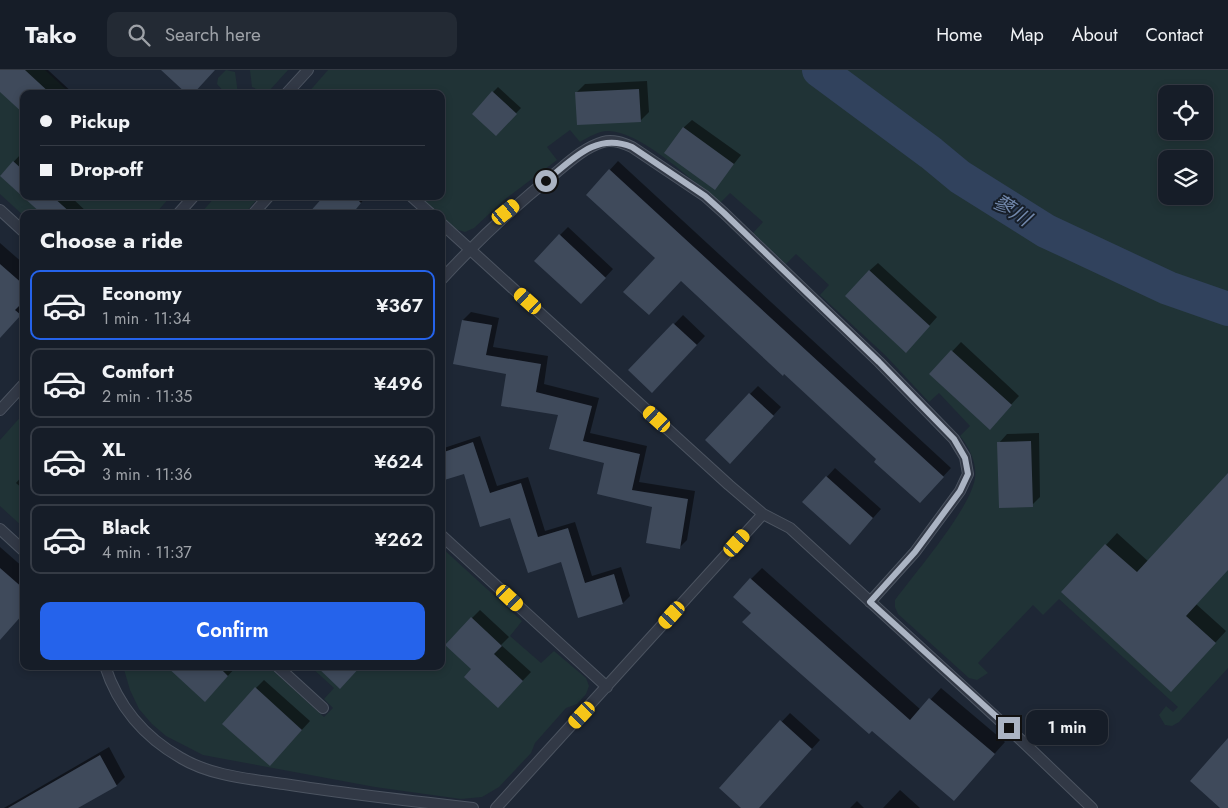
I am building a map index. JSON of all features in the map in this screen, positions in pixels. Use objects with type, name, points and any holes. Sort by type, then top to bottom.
[{"type":"lane","points":[[290,90],[308,70]]},
{"type":"lane","points":[[445,276],[506,212],[588,148],[604,141],[619,141],[632,147],[705,196],[879,362],[954,439],[965,458],[968,474],[960,491],[915,552],[870,602]]},
{"type":"lane","points":[[182,210],[190,200]]},
{"type":"lane","points":[[257,210],[265,200]]},
{"type":"lane","points":[[415,200],[427,210]]},
{"type":"lane","points":[[0,210],[20,228]]},
{"type":"lane","points":[[445,226],[763,514],[790,528],[1022,741],[1092,808]]},
{"type":"lane","points":[[0,410],[20,388]]},
{"type":"lane","points":[[496,808],[763,514]]},
{"type":"lane","points":[[0,530],[20,548]]},
{"type":"lane","points":[[445,539],[607,687]]},
{"type":"lane","points":[[106,670],[111,683],[136,723],[159,744],[174,754],[204,768],[230,775],[354,795],[473,808]]},
{"type":"lane","points":[[281,670],[323,708]]},
{"type":"green space","points":[[0,70],[45,70],[67,90],[20,90],[20,200],[167,200],[159,210],[20,210],[20,212],[0,194]]},
{"type":"green space","points":[[226,70],[235,72],[237,90],[222,90],[217,84],[218,78]]},
{"type":"green space","points":[[250,70],[288,70],[270,90],[259,90],[252,87]]},
{"type":"green space","points":[[328,70],[1228,70],[1228,668],[1179,722],[1172,726],[1165,725],[1159,715],[1166,706],[1173,712],[1178,707],[1059,599],[1043,615],[1033,605],[978,663],[988,673],[977,680],[969,678],[898,614],[895,600],[953,523],[971,491],[975,478],[974,461],[960,436],[970,426],[939,393],[929,402],[885,355],[820,295],[829,285],[796,254],[786,264],[753,233],[763,222],[730,193],[720,203],[652,149],[622,134],[604,131],[580,142],[570,130],[547,147],[557,160],[504,200],[474,228],[465,232],[452,228],[445,222],[445,210],[433,210],[423,200],[445,200],[445,90],[310,90]]},
{"type":"green space","points":[[212,200],[256,200],[248,210],[204,210]]},
{"type":"green space","points":[[20,418],[20,524],[0,506],[0,440]]},
{"type":"green space","points":[[445,551],[522,621],[510,636],[541,663],[554,651],[586,678],[589,686],[586,694],[577,704],[566,708],[535,743],[531,753],[499,787],[482,797],[461,799],[375,787],[203,755],[166,736],[152,724],[139,709],[130,690],[124,670],[272,670],[324,717],[333,708],[324,699],[334,688],[314,670],[445,670]]},
{"type":"building","points":[[0,70],[25,70],[47,90],[20,90],[20,110],[0,92]]},
{"type":"building","points":[[161,70],[215,70],[197,90],[183,90]]},
{"type":"building","points":[[639,89],[641,122],[577,125],[575,92]]},
{"type":"building","points":[[492,91],[517,114],[496,136],[472,114]]},
{"type":"building","points":[[683,127],[734,164],[715,190],[664,153]]},
{"type":"building","points":[[13,161],[20,167],[20,194],[0,176]]},
{"type":"building","points":[[609,169],[944,477],[920,503],[874,462],[876,459],[681,281],[649,315],[623,292],[655,258],[586,195]]},
{"type":"building","points":[[27,200],[56,200],[68,210],[38,210]]},
{"type":"building","points":[[320,200],[358,200],[361,203],[355,210],[312,210]]},
{"type":"building","points":[[559,234],[606,278],[581,304],[534,261]]},
{"type":"building","points":[[0,264],[20,282],[20,305],[15,310],[20,316],[0,338]]},
{"type":"building","points":[[869,270],[930,326],[906,353],[845,296]]},
{"type":"building","points":[[462,320],[492,325],[486,355],[541,364],[536,392],[592,406],[583,441],[640,454],[632,490],[688,499],[680,549],[646,543],[652,507],[597,494],[604,463],[549,449],[558,415],[501,406],[506,374],[453,364]]},
{"type":"building","points":[[673,323],[697,345],[652,393],[628,370]]},
{"type":"building","points":[[951,350],[1012,405],[990,430],[929,374]]},
{"type":"building","points":[[749,393],[774,416],[730,464],[705,440]]},
{"type":"building","points":[[1031,441],[1033,507],[999,508],[997,442]]},
{"type":"building","points":[[473,442],[490,493],[521,483],[538,537],[568,528],[585,583],[614,574],[623,604],[578,618],[561,562],[528,573],[510,518],[480,527],[464,474],[445,480],[445,452]]},
{"type":"building","points":[[1228,473],[1228,570],[1186,616],[1216,643],[1171,692],[1061,592],[1105,544],[1137,572]]},
{"type":"building","points":[[826,476],[873,518],[850,545],[802,502]]},
{"type":"building","points":[[0,568],[20,586],[20,618],[0,640]]},
{"type":"building","points":[[750,578],[910,720],[929,698],[995,754],[954,801],[872,731],[869,734],[742,622],[751,613],[733,597]]},
{"type":"building","points":[[471,617],[502,646],[494,654],[523,681],[498,708],[464,677],[471,669],[445,645]]},
{"type":"building","points":[[170,670],[222,670],[228,676],[205,702]]},
{"type":"building","points":[[320,670],[357,670],[340,689]]},
{"type":"building","points":[[255,687],[302,730],[270,766],[222,724]]},
{"type":"building","points":[[780,720],[812,749],[759,808],[741,808],[719,788]]},
{"type":"building","points":[[1228,738],[1228,808],[1220,808],[1190,781]]},
{"type":"building","points":[[100,755],[117,786],[78,808],[8,808]]},
{"type":"waterway","name":"蓼川","points":[[819,70],[931,153],[960,177],[1046,231],[1168,288],[1228,309]]},
{"type":"route","points":[[546,181],[588,148],[604,141],[619,141],[632,147],[705,196],[724,213],[879,362],[954,439],[965,458],[968,474],[960,491],[915,552],[870,602],[1009,728]]}]
